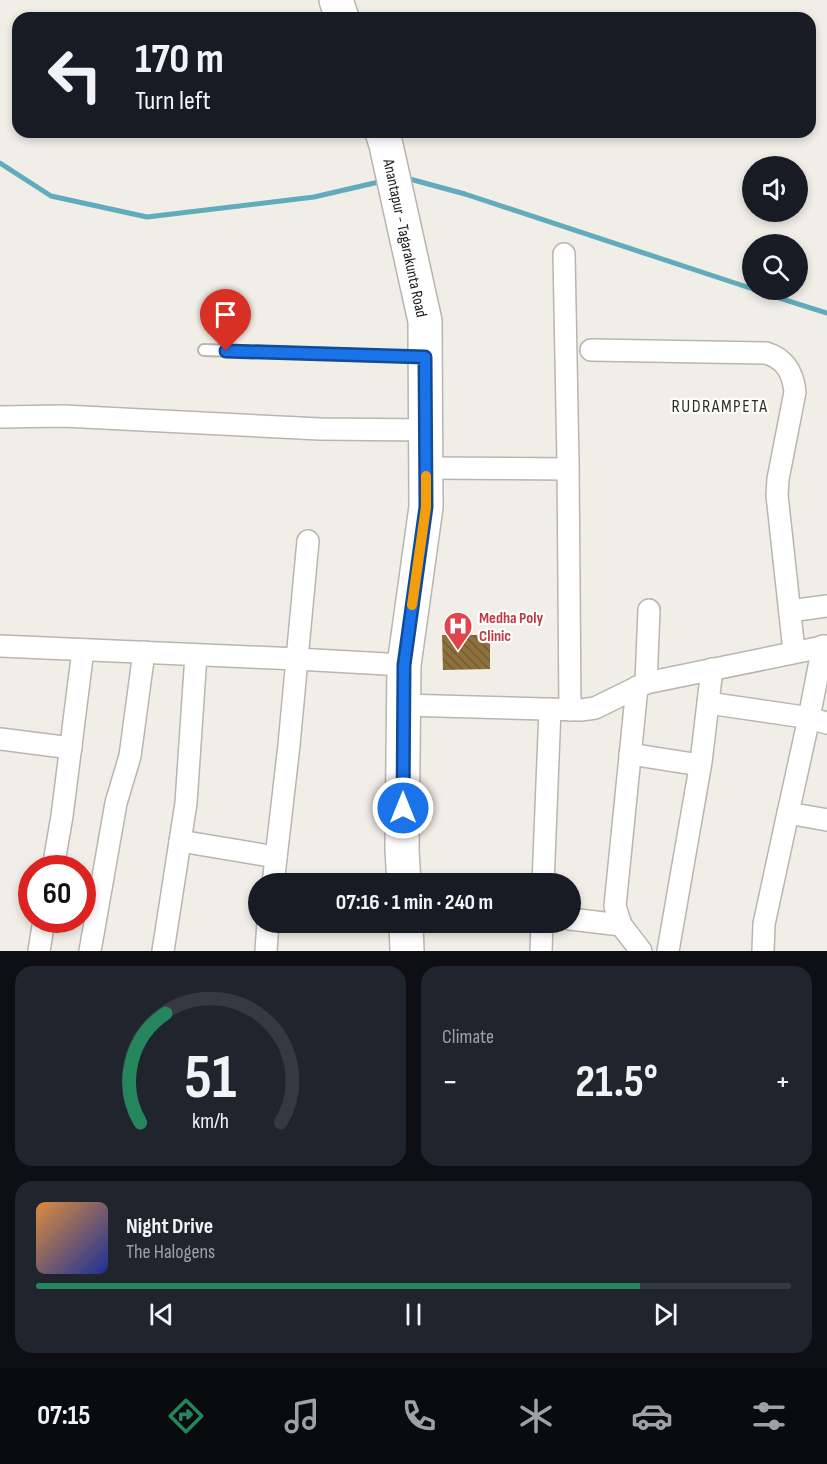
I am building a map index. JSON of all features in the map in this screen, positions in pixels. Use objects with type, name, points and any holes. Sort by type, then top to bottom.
[{"type":"main road","name":"Anantapur - Tagarakunta Road","points":[[384,138],[425,321],[426,507],[404,665],[403,873]]},
{"type":"main road","points":[[406,933],[407,951]]},
{"type":"street","points":[[544,873],[560,710],[568,469],[564,254]]},
{"type":"street","points":[[591,350],[766,353],[786,364],[793,379],[795,393],[777,495],[795,651]]},
{"type":"street","points":[[0,417],[64,416],[320,429],[425,430]]},
{"type":"street","points":[[426,468],[568,469]]},
{"type":"street","points":[[274,873],[308,541]]},
{"type":"street","points":[[790,611],[827,606]]},
{"type":"street","points":[[641,951],[621,925],[616,913],[615,896],[630,754],[642,685],[649,610]]},
{"type":"street","points":[[0,646],[404,665]]},
{"type":"street","points":[[403,705],[581,710],[595,708],[642,685],[825,646],[818,720],[788,813],[764,924],[763,951]]},
{"type":"street","points":[[54,855],[62,816],[83,650]]},
{"type":"street","points":[[90,951],[116,803],[130,756],[144,652]]},
{"type":"street","points":[[164,951],[187,793],[196,655]]},
{"type":"street","points":[[668,951],[700,765],[712,669]]},
{"type":"street","points":[[708,703],[818,720]]},
{"type":"street","points":[[0,739],[71,748]]},
{"type":"street","points":[[630,754],[700,765]]},
{"type":"street","points":[[788,813],[827,820]]},
{"type":"street","points":[[180,841],[276,857]]},
{"type":"street","points":[[581,921],[621,925]]},
{"type":"street","points":[[39,951],[42,933]]},
{"type":"street","points":[[266,951],[267,933]]},
{"type":"street","points":[[541,951],[542,933]]},
{"type":"lane","points":[[204,350],[425,357]]},
{"type":"building","points":[[442,635],[490,635],[490,669],[443,670]]},
{"type":"waterway","points":[[0,163],[51,196],[147,217],[314,197],[383,181]]},
{"type":"waterway","points":[[406,178],[465,194],[742,285]]},
{"type":"waterway","points":[[786,300],[827,313]]},
{"type":"slow traffic","points":[[412,605],[426,507],[426,476]]},
{"type":"place","name":"Medha Poly Clinic","points":[[458,652]]},
{"type":"district","name":"RUDRAMPETA","points":[[720,406]]},
{"type":"route","points":[[226,351],[425,357],[426,507],[404,665],[403,808]]}]
